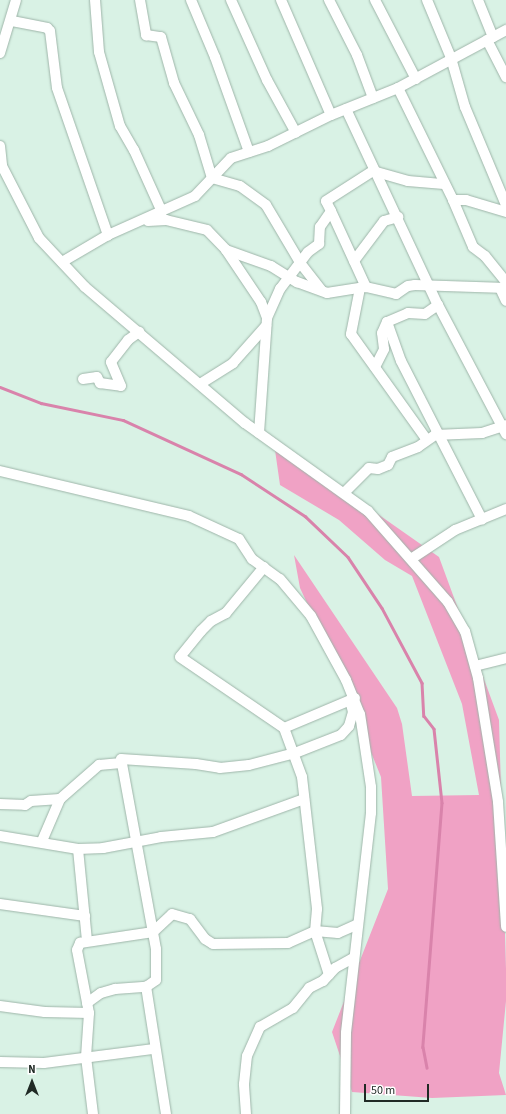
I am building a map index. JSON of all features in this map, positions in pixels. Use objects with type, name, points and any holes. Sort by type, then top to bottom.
[{"type":"street","points":[[0,53],[12,21],[16,0]]},
{"type":"street","points":[[95,0],[99,52],[120,126],[134,150],[162,212]]},
{"type":"street","points":[[140,0],[146,35],[161,37],[174,83],[199,135],[212,178]]},
{"type":"street","points":[[190,0],[215,57],[250,152]]},
{"type":"street","points":[[231,0],[267,80],[296,133]]},
{"type":"street","points":[[281,0],[331,115]]},
{"type":"street","points":[[329,0],[357,56],[373,98]]},
{"type":"street","points":[[375,0],[416,79]]},
{"type":"street","points":[[427,0],[451,58],[465,107],[506,205]]},
{"type":"street","points":[[478,0],[490,39],[506,77]]},
{"type":"street","points":[[12,21],[47,28],[50,31],[57,88],[108,235]]},
{"type":"street","points":[[62,262],[108,235],[195,196],[231,158],[250,152],[296,133],[331,115],[398,88],[451,58],[506,30]]},
{"type":"street","points":[[398,88],[453,200],[473,247],[485,256],[504,286],[506,301]]},
{"type":"street","points":[[344,493],[369,468],[378,469],[388,465],[392,457],[400,452],[418,447],[427,440],[440,434],[482,433],[505,429],[438,305],[398,217],[373,171],[346,109]]},
{"type":"street","points":[[0,146],[2,166],[39,238],[85,287],[259,433],[368,511],[448,602],[464,631],[475,666],[498,802],[506,927]]},
{"type":"street","points":[[427,440],[350,331],[355,321],[363,288],[354,261],[326,201],[373,171],[408,181],[435,185],[444,184]]},
{"type":"street","points":[[212,178],[240,186],[266,205],[301,264],[322,291]]},
{"type":"street","points":[[453,200],[466,200],[506,212]]},
{"type":"street","points":[[259,433],[267,322],[274,298],[301,264],[308,252],[319,244],[320,228],[331,211]]},
{"type":"street","points":[[354,261],[384,221],[398,217]]},
{"type":"street","points":[[142,220],[166,220],[202,227],[226,250],[261,302],[267,322]]},
{"type":"street","points":[[226,250],[271,266],[290,277],[322,291],[334,293],[363,288],[392,294],[408,286],[504,286]]},
{"type":"street","points":[[375,367],[384,349],[382,334],[387,322],[408,313],[424,314],[438,305]]},
{"type":"street","points":[[200,384],[233,363],[267,322]]},
{"type":"street","points":[[387,322],[401,361],[440,434],[482,519]]},
{"type":"street","points":[[83,379],[97,377],[100,383],[122,386],[111,362],[128,340],[139,332]]},
{"type":"street","points":[[0,471],[189,516],[238,539],[252,559],[280,579],[311,616],[353,699],[366,746],[371,787],[365,878],[356,925],[352,958],[345,1048],[345,1114]]},
{"type":"street","points":[[411,559],[456,530],[506,509]]},
{"type":"street","points":[[264,567],[226,613],[206,626],[180,657],[284,728],[295,753],[304,799],[317,910],[315,931],[329,975]]},
{"type":"street","points":[[475,666],[506,658]]},
{"type":"street","points":[[284,728],[353,699]]},
{"type":"street","points":[[0,1006],[45,1012],[88,1008],[101,993],[115,989],[146,987],[156,980],[153,932],[135,842],[121,763],[122,759],[235,768],[295,753],[341,735],[349,726],[353,712],[353,699]]},
{"type":"street","points":[[42,841],[60,799],[99,765],[121,763]]},
{"type":"street","points":[[0,804],[25,805],[31,801],[60,799]]},
{"type":"street","points":[[0,836],[42,841],[78,849],[213,832],[304,799]]},
{"type":"street","points":[[498,802],[506,808]]},
{"type":"street","points":[[78,849],[87,941]]},
{"type":"street","points":[[0,904],[85,916]]},
{"type":"street","points":[[93,1114],[86,1057],[88,1008],[77,950],[80,943],[153,932],[172,914],[190,918],[205,940],[213,944],[288,943],[315,931],[338,933],[356,925]]},
{"type":"street","points":[[246,1114],[244,1084],[247,1056],[255,1034],[260,1027],[293,1008],[309,988],[352,958]]},
{"type":"street","points":[[146,987],[154,1049],[166,1114]]},
{"type":"street","points":[[0,1062],[44,1063],[154,1049]]},
{"type":"shaded area","points":[[275,450],[372,510],[439,557],[499,720],[506,1001],[499,1073],[506,1095],[432,1098],[352,1092],[332,1032],[388,889],[381,777],[333,658],[300,588],[294,555],[397,708],[402,724],[412,796],[479,795],[462,704],[412,576],[385,560],[339,520],[280,485]]},
{"type":"waterway","points":[[0,387],[41,403],[123,420],[241,474],[305,516],[348,557],[382,608],[422,683],[424,716],[434,729],[442,803],[423,1047],[427,1068]]}]
